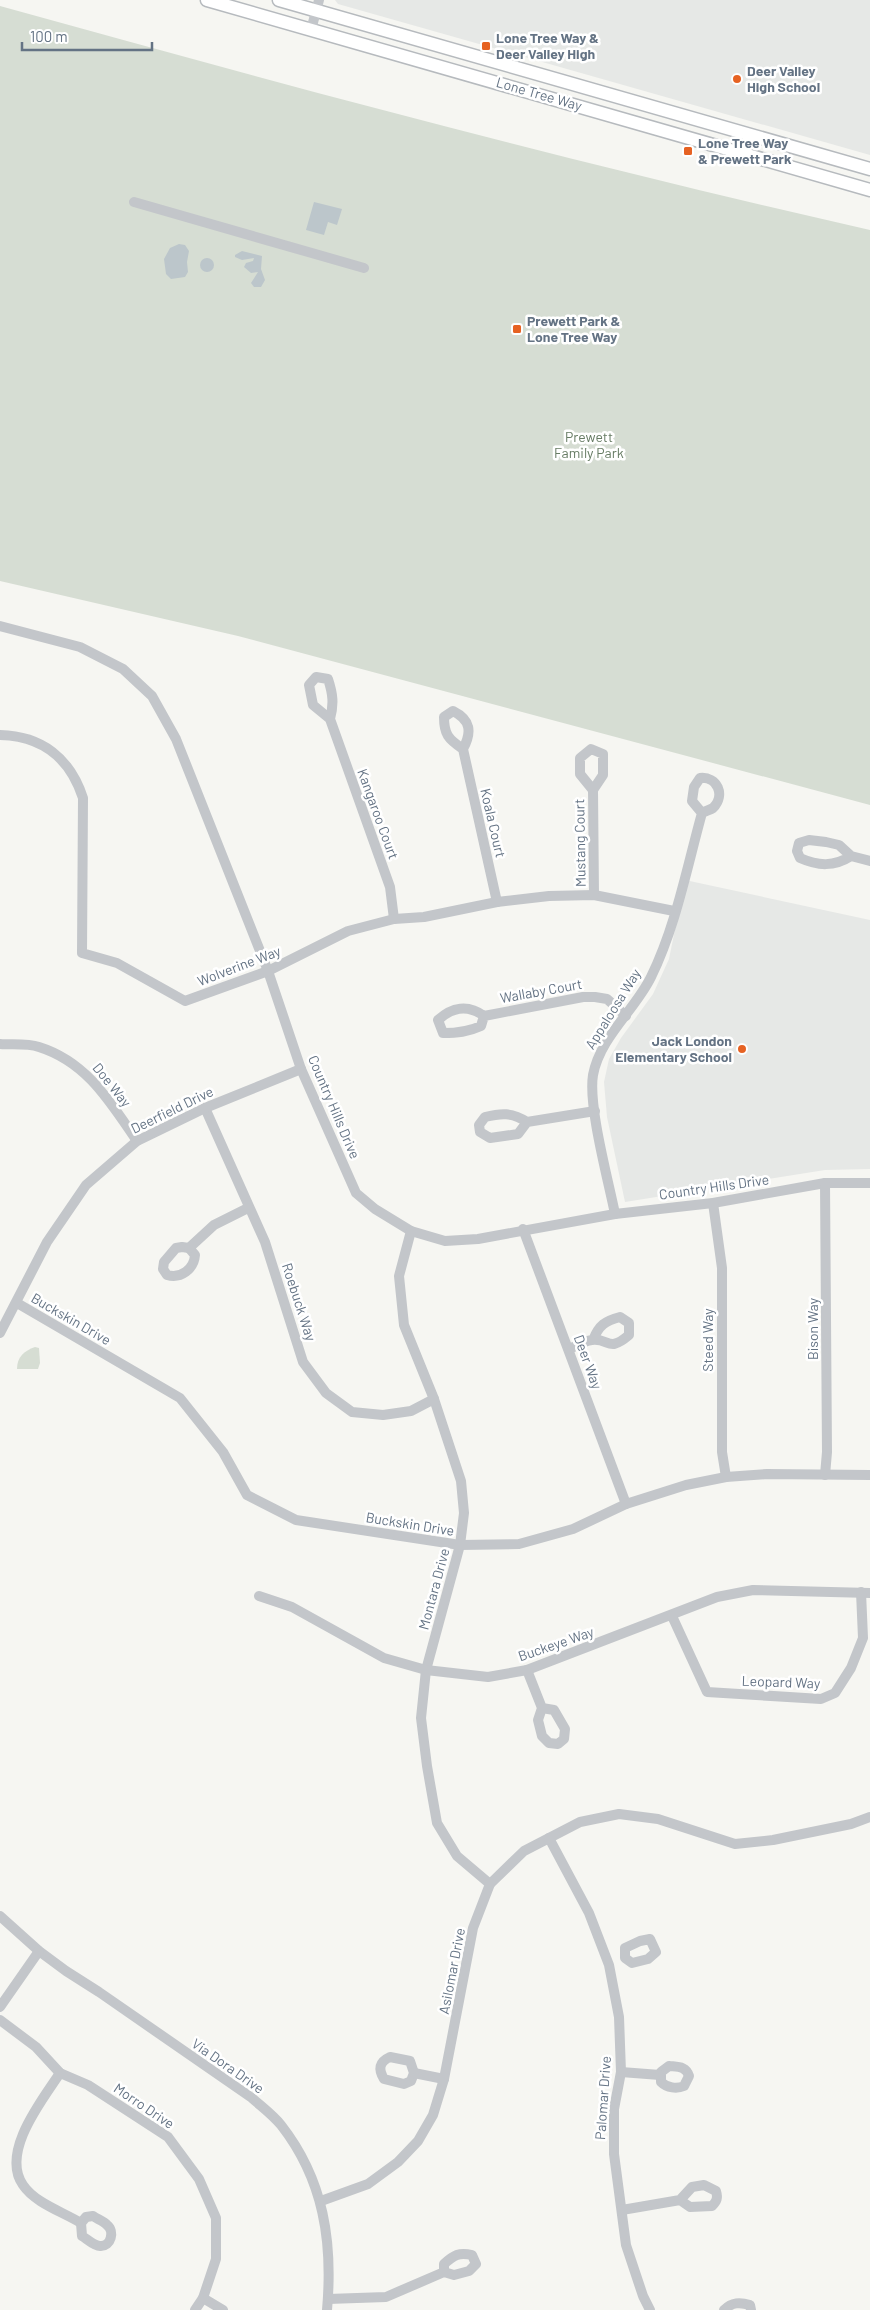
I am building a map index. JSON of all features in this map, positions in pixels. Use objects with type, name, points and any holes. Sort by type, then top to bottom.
[{"type":"main road","name":"Lone Tree Way","points":[[207,0],[870,190]]},
{"type":"main road","name":"Lone Tree Way","points":[[279,0],[318,6],[870,169]]},
{"type":"street","points":[[311,30],[318,6]]},
{"type":"street","points":[[134,202],[364,268]]},
{"type":"street","name":"Country Hills Drive","points":[[0,626],[80,647],[123,668],[152,696],[176,739],[268,971],[301,1069],[356,1193],[375,1209],[411,1231],[445,1241],[478,1239],[523,1229],[615,1214],[713,1203],[825,1183],[870,1183]]},
{"type":"street","name":"Kangaroo Court","points":[[330,719],[390,887],[394,919]]},
{"type":"street","name":"Wolverine Way","points":[[0,735],[41,743],[65,764],[76,777],[83,798],[82,953],[116,963],[186,1001],[268,971],[348,931],[394,919],[424,917],[497,902],[549,896],[594,894],[674,911]]},
{"type":"street","name":"Koala Court","points":[[463,748],[497,902]]},
{"type":"street","name":"Mustang Court","points":[[593,790],[594,894]]},
{"type":"street","name":"Appaloosa Way","points":[[615,1214],[595,1111],[593,1076],[597,1061],[605,1044],[651,977],[674,911],[702,813]]},
{"type":"street","points":[[851,856],[839,864],[827,865],[800,858],[797,851],[799,844],[809,840],[826,842],[839,846],[851,856],[870,861]]},
{"type":"street","name":"Wallaby Court","points":[[484,1016],[583,996],[595,996],[607,999],[626,1016]]},
{"type":"street","name":"Doe Way","points":[[0,1044],[38,1046],[77,1065],[106,1095],[137,1141]]},
{"type":"street","name":"Deerfield Drive","points":[[0,1333],[47,1242],[86,1185],[137,1141],[205,1108],[301,1069]]},
{"type":"street","name":"Roebuck Way","points":[[205,1108],[248,1208],[265,1242],[303,1362],[326,1393],[352,1412],[383,1415],[411,1410],[434,1399]]},
{"type":"street","points":[[527,1122],[595,1111]]},
{"type":"street","name":"Bison Way","points":[[825,1183],[827,1452],[825,1474]]},
{"type":"street","name":"Steed Way","points":[[713,1203],[722,1268],[722,1452],[726,1477]]},
{"type":"street","points":[[188,1248],[214,1225],[248,1208]]},
{"type":"street","name":"Deer Way","points":[[523,1229],[626,1504]]},
{"type":"street","name":"Montara Drive","points":[[411,1231],[399,1276],[404,1325],[434,1399],[462,1481],[464,1513],[460,1545],[426,1670],[422,1718],[437,1823],[457,1856],[490,1884]]},
{"type":"street","name":"Buckskin Drive","points":[[17,1303],[180,1398],[222,1452],[247,1495],[296,1520],[460,1545],[519,1544],[573,1529],[626,1504],[686,1485],[726,1477],[825,1474],[870,1475]]},
{"type":"street","points":[[568,1349],[593,1340]]},
{"type":"street","name":"Buckeye Way","points":[[259,1596],[292,1607],[384,1658],[426,1670],[488,1677],[527,1670],[672,1616],[717,1597],[753,1590],[865,1592]]},
{"type":"street","name":"Leopard Way","points":[[672,1616],[707,1692],[821,1699],[835,1692],[851,1668],[863,1638],[865,1592]]},
{"type":"street","points":[[527,1670],[542,1708]]},
{"type":"street","name":"Asilomar Drive","points":[[321,2201],[368,2184],[398,2162],[418,2141],[429,2121],[444,2079],[472,1928],[490,1884],[524,1851],[580,1822],[619,1814],[658,1819],[735,1844],[753,1844],[851,1824],[870,1817]]},
{"type":"street","name":"Palomar Drive","points":[[549,1838],[588,1913],[609,1965],[619,2017],[621,2072],[614,2109],[614,2154],[626,2245],[643,2296],[650,2310]]},
{"type":"street","name":"Via Dora Drive","points":[[0,1916],[39,1952],[252,2098],[280,2124],[302,2157],[321,2201],[329,2248],[327,2310]]},
{"type":"street","points":[[0,2007],[39,1952]]},
{"type":"street","points":[[609,1965],[625,1958]]},
{"type":"street","name":"Morro Drive","points":[[0,2020],[36,2047],[60,2073],[88,2085],[168,2137],[199,2180],[216,2218],[216,2259],[203,2298],[195,2310]]},
{"type":"street","points":[[621,2072],[660,2075]]},
{"type":"street","points":[[60,2073],[28,2119],[17,2155],[18,2170],[22,2184],[33,2196],[81,2223]]},
{"type":"street","points":[[414,2073],[444,2079]]},
{"type":"street","points":[[622,2210],[680,2200]]},
{"type":"street","points":[[328,2299],[386,2297],[444,2272]]},
{"type":"street","points":[[203,2298],[223,2310]]},
{"type":"street","points":[[724,2310],[729,2305],[740,2302],[750,2306],[750,2310]]},
{"type":"shaded area","name":"Deer Valley High School","points":[[335,0],[870,0],[870,155],[338,4]]},
{"type":"shaded area","points":[[314,202],[342,209],[337,225],[328,222],[324,235],[306,230]]},
{"type":"shaded area","points":[[179,244],[185,245],[189,251],[188,272],[185,277],[171,279],[166,274],[164,259],[170,248]]},
{"type":"shaded area","points":[[242,251],[262,256],[261,269],[265,280],[261,287],[254,287],[251,283],[258,272],[251,273],[244,267],[246,263],[253,261],[254,258],[242,260],[235,257],[235,255]]},
{"type":"shaded area","points":[[204,258],[210,258],[214,265],[210,272],[204,272],[200,268],[200,262]]},
{"type":"shaded area","name":"Jack London Elementary School","points":[[685,880],[870,920],[870,1169],[825,1170],[625,1202],[607,1117],[604,1082],[609,1059],[621,1038],[653,994],[669,959]]},
{"type":"green space","name":"Prewett Family Park","points":[[0,6],[433,123],[761,205],[870,230],[870,805],[238,636],[0,581]]},
{"type":"green space","points":[[35,1347],[39,1348],[40,1363],[38,1369],[17,1369],[18,1361],[22,1355]]},
{"type":"place","name":"Lone Tree Way & Deer Valley High","points":[[486,46]]},
{"type":"place","name":"Deer Valley High School","points":[[737,79]]},
{"type":"place","name":"Lone Tree Way & Prewett Park","points":[[688,151]]},
{"type":"place","name":"Prewett Park & Lone Tree Way","points":[[517,329]]},
{"type":"place","name":"Jack London Elementary School","points":[[742,1049]]}]
